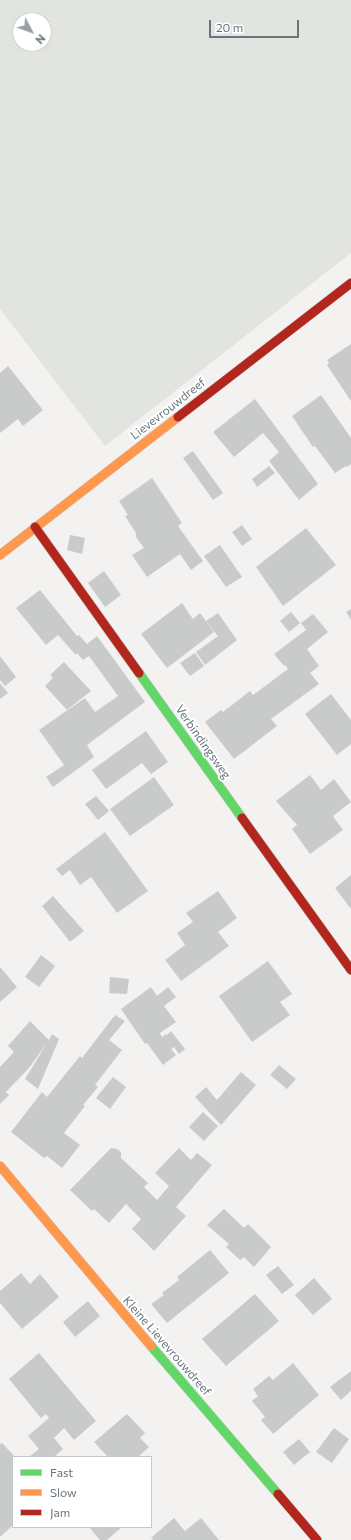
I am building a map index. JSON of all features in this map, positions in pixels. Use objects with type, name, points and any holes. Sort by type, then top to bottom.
[{"type":"street","name":"Lievevrouwdreef","points":[[0,555],[351,283]]},
{"type":"street","name":"Verbindingsweg","points":[[35,527],[351,970]]},
{"type":"street","name":"Kleine Lievevrouwdreef","points":[[0,1166],[317,1540]]},
{"type":"shaded area","points":[[0,0],[351,0],[351,253],[105,446],[0,309]]},
{"type":"building","points":[[351,344],[351,401],[327,365],[329,363],[327,360]]},
{"type":"building","points":[[8,366],[43,410],[23,426],[18,419],[0,433],[0,373]]},
{"type":"building","points":[[321,395],[351,438],[351,464],[335,473],[315,446],[313,447],[292,416]]},
{"type":"building","points":[[255,399],[318,484],[299,500],[269,461],[279,452],[263,433],[234,457],[213,432]]},
{"type":"building","points":[[193,451],[223,493],[213,500],[183,458]]},
{"type":"building","points":[[269,466],[275,473],[257,487],[252,479]]},
{"type":"building","points":[[152,478],[182,523],[178,526],[203,561],[191,570],[180,554],[147,577],[132,555],[144,548],[136,537],[136,533],[125,516],[128,515],[119,501]]},
{"type":"building","points":[[242,525],[252,539],[242,546],[232,532]]},
{"type":"building","points":[[306,528],[336,565],[283,606],[256,567]]},
{"type":"building","points":[[70,535],[85,538],[82,554],[67,550]]},
{"type":"building","points":[[220,545],[242,577],[226,587],[204,556]]},
{"type":"building","points":[[104,571],[121,595],[105,607],[88,583]]},
{"type":"building","points":[[40,590],[77,636],[79,635],[87,644],[97,636],[145,702],[87,745],[94,757],[53,787],[46,777],[64,765],[39,730],[85,698],[95,712],[118,696],[89,656],[83,660],[77,653],[76,655],[58,635],[46,645],[16,608]]},
{"type":"building","points":[[182,603],[193,619],[200,613],[214,632],[167,668],[141,634]]},
{"type":"building","points":[[351,609],[351,620],[346,612]]},
{"type":"building","points":[[291,612],[300,623],[289,632],[280,621]]},
{"type":"building","points":[[218,613],[237,640],[205,665],[196,652],[218,636],[206,621]]},
{"type":"building","points":[[313,614],[328,632],[307,649],[319,666],[310,673],[319,684],[271,719],[277,726],[234,759],[205,722],[221,710],[223,712],[250,691],[253,695],[288,669],[274,654],[306,630],[301,623]]},
{"type":"building","points":[[195,653],[204,666],[190,676],[180,663]]},
{"type":"building","points":[[0,656],[16,677],[5,686],[0,680]]},
{"type":"building","points":[[64,662],[91,691],[67,710],[45,686],[53,678],[50,675]]},
{"type":"building","points":[[0,683],[8,693],[0,699]]},
{"type":"building","points":[[331,694],[351,720],[351,744],[337,755],[305,714]]},
{"type":"building","points":[[146,731],[168,762],[151,774],[142,763],[106,789],[92,770]]},
{"type":"building","points":[[310,775],[321,790],[334,779],[351,802],[333,816],[343,830],[310,854],[292,829],[297,825],[276,801]]},
{"type":"building","points":[[154,777],[174,805],[130,836],[110,809]]},
{"type":"building","points":[[96,796],[109,811],[98,820],[85,804]]},
{"type":"building","points":[[105,832],[148,891],[117,913],[91,877],[80,885],[70,870],[62,876],[56,869]]},
{"type":"building","points":[[351,875],[351,909],[335,888]]},
{"type":"building","points":[[218,891],[237,918],[218,932],[229,946],[181,981],[165,960],[185,945],[177,933],[193,922],[186,913]]},
{"type":"building","points":[[53,896],[84,931],[70,942],[42,906]]},
{"type":"building","points":[[41,955],[55,966],[39,987],[25,977]]},
{"type":"building","points":[[268,961],[292,994],[280,1002],[290,1015],[252,1042],[219,996]]},
{"type":"building","points":[[0,967],[17,987],[0,1002]]},
{"type":"building","points":[[110,977],[129,979],[127,994],[109,993]]},
{"type":"building","points":[[151,987],[157,996],[168,987],[176,997],[164,1006],[176,1022],[160,1033],[162,1037],[171,1031],[185,1049],[179,1054],[174,1047],[171,1049],[176,1055],[163,1065],[147,1043],[145,1044],[121,1009]]},
{"type":"building","points":[[115,1015],[125,1021],[109,1040],[122,1050],[95,1085],[98,1087],[83,1105],[85,1106],[64,1133],[80,1145],[62,1168],[47,1156],[44,1158],[11,1132],[42,1092],[47,1097],[80,1056],[82,1058]]},
{"type":"building","points":[[30,1021],[49,1040],[52,1034],[59,1039],[38,1089],[25,1079],[47,1043],[29,1068],[6,1092],[9,1095],[0,1104],[0,1067],[14,1052],[8,1046]]},
{"type":"building","points":[[279,1065],[296,1079],[287,1089],[270,1075]]},
{"type":"building","points":[[241,1072],[256,1085],[221,1125],[195,1097],[206,1087],[217,1100]]},
{"type":"building","points":[[113,1077],[126,1087],[110,1109],[96,1098]]},
{"type":"building","points":[[203,1112],[218,1126],[204,1141],[189,1127]]},
{"type":"building","points":[[111,1148],[117,1149],[121,1152],[121,1158],[148,1183],[144,1187],[157,1200],[169,1186],[155,1173],[179,1148],[191,1160],[197,1153],[212,1165],[176,1207],[186,1216],[154,1251],[132,1229],[141,1219],[126,1204],[109,1223],[94,1209],[92,1211],[70,1190]]},
{"type":"building","points":[[224,1209],[244,1228],[248,1224],[271,1247],[254,1267],[244,1257],[240,1260],[226,1247],[229,1244],[207,1225]]},
{"type":"building","points":[[210,1250],[229,1273],[167,1323],[151,1304],[164,1295],[162,1293],[179,1280],[177,1277]]},
{"type":"building","points":[[278,1266],[294,1285],[282,1294],[266,1275]]},
{"type":"building","points":[[21,1273],[30,1284],[40,1274],[59,1297],[22,1329],[0,1303],[0,1291]]},
{"type":"building","points":[[314,1278],[332,1299],[313,1315],[295,1295]]},
{"type":"building","points":[[255,1294],[279,1321],[226,1366],[202,1339]]},
{"type":"building","points":[[88,1301],[100,1316],[75,1337],[63,1322]]},
{"type":"building","points":[[39,1353],[96,1421],[74,1440],[64,1428],[54,1438],[63,1449],[55,1456],[30,1456],[39,1449],[28,1436],[49,1418],[46,1414],[41,1418],[9,1379]]},
{"type":"building","points":[[293,1363],[319,1395],[273,1434],[261,1420],[265,1417],[252,1401],[258,1396],[253,1389],[269,1376],[273,1380]]},
{"type":"building","points":[[351,1371],[351,1391],[341,1400],[330,1387]]},
{"type":"building","points":[[127,1414],[145,1433],[140,1438],[149,1447],[139,1456],[107,1456],[94,1442]]},
{"type":"building","points":[[334,1428],[349,1439],[332,1463],[316,1452]]},
{"type":"building","points":[[299,1439],[310,1452],[294,1465],[283,1452]]},
{"type":"building","points":[[2,1443],[14,1456],[12,1456],[12,1526],[0,1537],[0,1444]]},
{"type":"building","points":[[174,1518],[185,1531],[201,1518],[219,1540],[153,1540],[151,1538]]},
{"type":"building","points":[[90,1528],[121,1528],[107,1540],[100,1540]]},
{"type":"traffic: fast","points":[[139,673],[242,818]]},
{"type":"traffic: fast","points":[[151,1346],[278,1494]]},
{"type":"traffic: slow","points":[[0,555],[178,417]]},
{"type":"traffic: slow","points":[[0,1166],[151,1346]]},
{"type":"traffic: jam","points":[[178,417],[351,283]]},
{"type":"traffic: jam","points":[[35,527],[139,673]]},
{"type":"traffic: jam","points":[[242,818],[351,970]]},
{"type":"traffic: jam","points":[[278,1494],[317,1540]]}]
